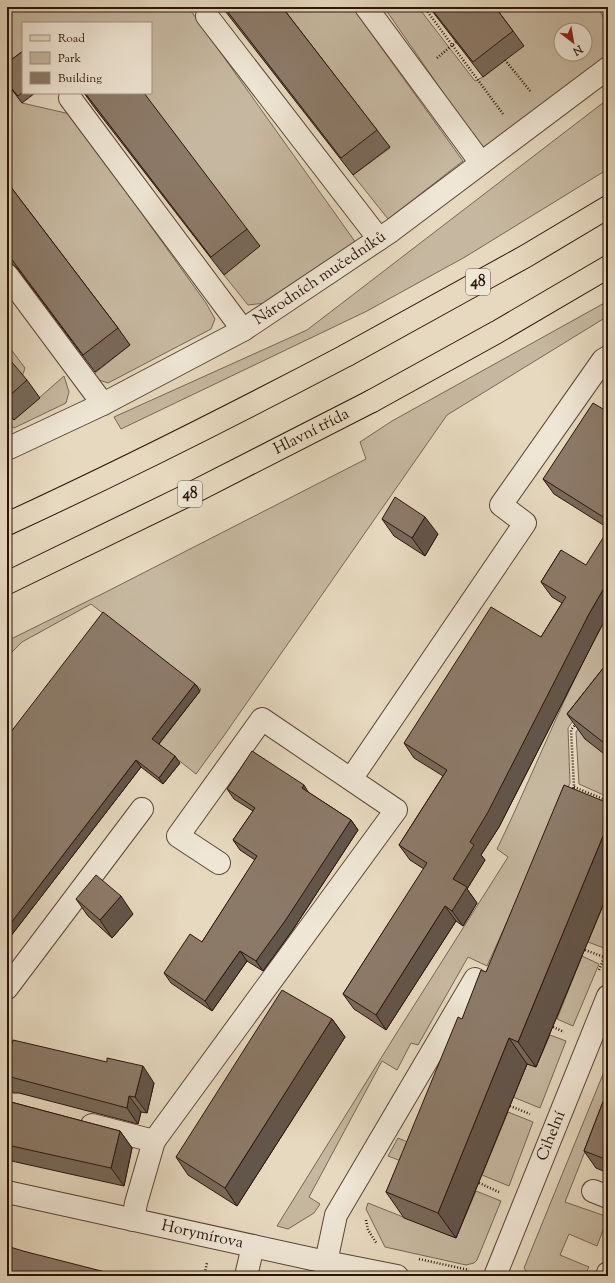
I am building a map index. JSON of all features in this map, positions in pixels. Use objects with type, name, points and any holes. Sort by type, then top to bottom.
[{"type":"main road","name":"48","points":[[7,524],[165,449],[256,403],[347,355],[526,256],[608,207]]},
{"type":"main road","name":"Hlavní třída","points":[[7,583],[188,495],[372,401],[497,332],[608,266]]},
{"type":"street","points":[[366,7],[482,163]]},
{"type":"street","points":[[207,16],[379,239]]},
{"type":"street","name":"Národních mučedníků","points":[[7,449],[103,404],[243,330],[379,239],[608,68]]},
{"type":"street","points":[[70,98],[243,330]]},
{"type":"street","points":[[7,275],[103,404]]},
{"type":"street","points":[[351,779],[526,523],[501,505],[603,360],[608,357]]},
{"type":"street","points":[[134,1220],[136,1203],[154,1141],[396,810],[262,719],[178,836],[219,864]]},
{"type":"street","points":[[7,988],[142,809]]},
{"type":"street","points":[[324,1269],[336,1215],[475,979]]},
{"type":"street","name":"Cihelní","points":[[495,1276],[608,996]]},
{"type":"street","points":[[70,1119],[154,1141]]},
{"type":"street","name":"Horymírova","points":[[7,1192],[134,1220],[249,1260],[397,1276]]},
{"type":"path","points":[[424,7],[519,135]]},
{"type":"path","points":[[505,60],[548,112]]},
{"type":"path","points":[[571,794],[574,787],[571,730],[580,717]]},
{"type":"path","points":[[574,787],[608,802]]},
{"type":"path","points":[[585,950],[604,957]]},
{"type":"path","points":[[510,1106],[532,1115]]},
{"type":"path","points":[[479,1183],[501,1192]]},
{"type":"green space","points":[[7,7],[196,7],[191,11],[356,243],[274,302],[248,305],[224,275],[259,246],[144,94],[152,94],[152,22],[22,22],[22,62],[7,73]]},
{"type":"green space","points":[[280,7],[352,7],[463,161],[388,219],[353,175],[390,148]]},
{"type":"green space","points":[[384,7],[418,7],[475,81],[483,77],[523,46],[493,7],[598,7],[608,27],[608,55],[482,149]]},
{"type":"green space","points":[[7,83],[22,103],[70,114],[206,303],[215,319],[211,329],[108,383],[96,379],[95,373],[130,345],[7,183]]},
{"type":"green space","points":[[608,99],[608,169],[465,257],[367,311],[121,429],[114,417],[307,330]]},
{"type":"green space","points":[[608,301],[608,316],[447,415],[196,774],[158,744],[201,689],[91,604],[22,642],[7,657],[7,641],[366,459],[360,442],[392,421]]},
{"type":"green space","points":[[7,344],[25,368],[22,377],[7,391]]},
{"type":"green space","points":[[64,376],[69,392],[66,403],[14,428],[7,424],[7,412],[14,420]]},
{"type":"green space","points":[[608,615],[608,673],[568,728],[570,783],[487,966],[468,957],[418,1045],[411,1043],[397,1070],[382,1061],[309,1197],[320,1204],[314,1213],[288,1229],[277,1226],[508,857],[497,849],[564,701],[592,643]]},
{"type":"green space","points":[[608,688],[608,797],[579,784],[576,732]]},
{"type":"green space","points":[[608,894],[608,939],[604,948],[588,942]]},
{"type":"green space","points":[[582,956],[599,964],[573,1026],[557,1019]]},
{"type":"green space","points":[[550,1035],[566,1041],[540,1108],[513,1097],[527,1064],[536,1067]]},
{"type":"green space","points":[[608,1062],[608,1093],[565,1202],[608,1217],[597,1246],[569,1234],[560,1255],[589,1267],[584,1276],[530,1276],[524,1268]]},
{"type":"green space","points":[[508,1112],[533,1122],[509,1186],[482,1175]]},
{"type":"green space","points":[[398,1138],[424,1149],[417,1167],[388,1156]]},
{"type":"green space","points":[[476,1191],[501,1201],[477,1260],[474,1263],[466,1265],[385,1247],[366,1209],[368,1203],[456,1238]]},
{"type":"building","points":[[224,7],[282,7],[377,130],[341,158]]},
{"type":"building","points":[[430,7],[495,7],[513,31],[473,62]]},
{"type":"building","points":[[22,52],[22,93],[18,96],[7,83],[7,63]]},
{"type":"building","points":[[86,94],[145,94],[247,229],[211,257]]},
{"type":"building","points":[[7,182],[118,328],[83,355],[7,253]]},
{"type":"building","points":[[10,360],[27,380],[7,398],[7,362]]},
{"type":"building","points":[[593,403],[608,412],[608,441],[606,445],[608,446],[608,520],[543,479]]},
{"type":"building","points":[[395,497],[425,517],[412,538],[382,519]]},
{"type":"building","points":[[608,530],[608,581],[589,614],[488,812],[470,842],[474,845],[453,879],[467,887],[452,911],[445,906],[376,1015],[343,994],[427,863],[399,845],[447,770],[404,743],[491,607],[541,637],[566,597],[541,582],[561,550],[586,565]]},
{"type":"building","points":[[103,612],[195,684],[152,739],[175,756],[159,778],[136,760],[7,928],[7,737]]},
{"type":"building","points":[[608,662],[608,746],[567,714]]},
{"type":"building","points":[[252,751],[304,785],[302,788],[351,820],[285,921],[256,961],[240,951],[205,1001],[164,973],[190,934],[202,942],[257,856],[233,840],[255,808],[227,789]]},
{"type":"building","points":[[564,785],[608,803],[608,824],[518,1042],[509,1038],[438,1213],[386,1192],[458,1017],[462,1019],[481,970],[486,972]]},
{"type":"building","points":[[96,875],[121,896],[100,920],[76,899]]},
{"type":"building","points":[[282,990],[332,1019],[225,1188],[176,1157]]},
{"type":"building","points":[[13,1040],[107,1062],[107,1058],[143,1066],[135,1097],[129,1096],[127,1108],[7,1076],[7,1063]]},
{"type":"building","points":[[608,1089],[608,1160],[584,1151]]},
{"type":"building","points":[[7,1101],[120,1131],[111,1168],[7,1145]]},
{"type":"building","points":[[7,1246],[23,1251],[121,1276],[7,1276]]}]
